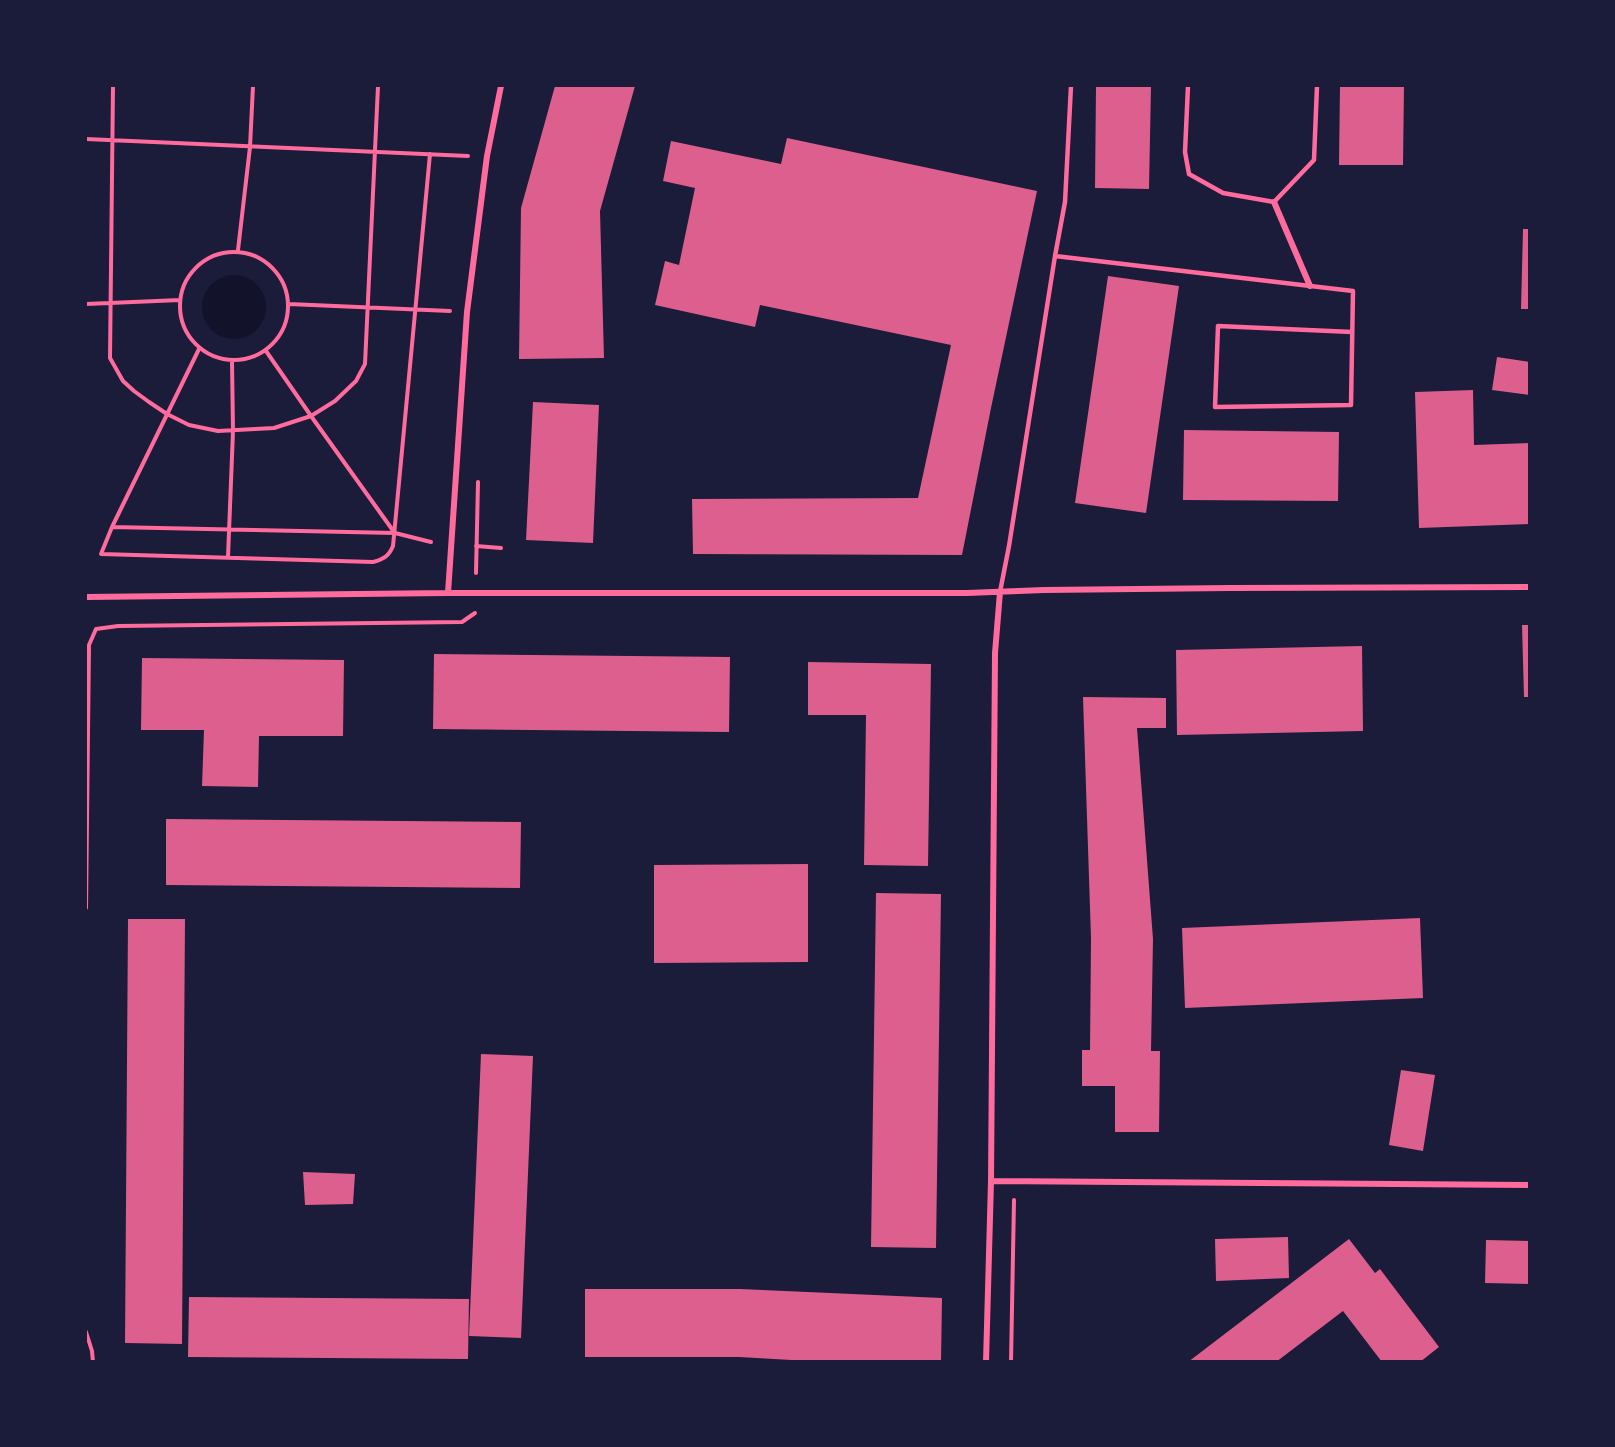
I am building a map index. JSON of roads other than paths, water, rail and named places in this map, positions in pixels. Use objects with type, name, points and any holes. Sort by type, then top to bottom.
[{"type":"street","points":[[448,593],[467,312],[487,156],[501,86]]},
{"type":"street","points":[[1274,202],[1310,286]]},
{"type":"street","points":[[86,597],[1530,587]]},
{"type":"street","points":[[986,1362],[991,1181],[995,653],[1000,592]]},
{"type":"street","points":[[991,1181],[1530,1185]]},
{"type":"lane","points":[[1000,592],[1010,546],[1065,202],[1071,86]]},
{"type":"lane","points":[[1188,86],[1185,152],[1189,174],[1223,192],[1274,202],[1314,160],[1317,86]]},
{"type":"lane","points":[[1055,256],[1353,291],[1351,405],[1215,407],[1218,326],[1352,332]]}]
